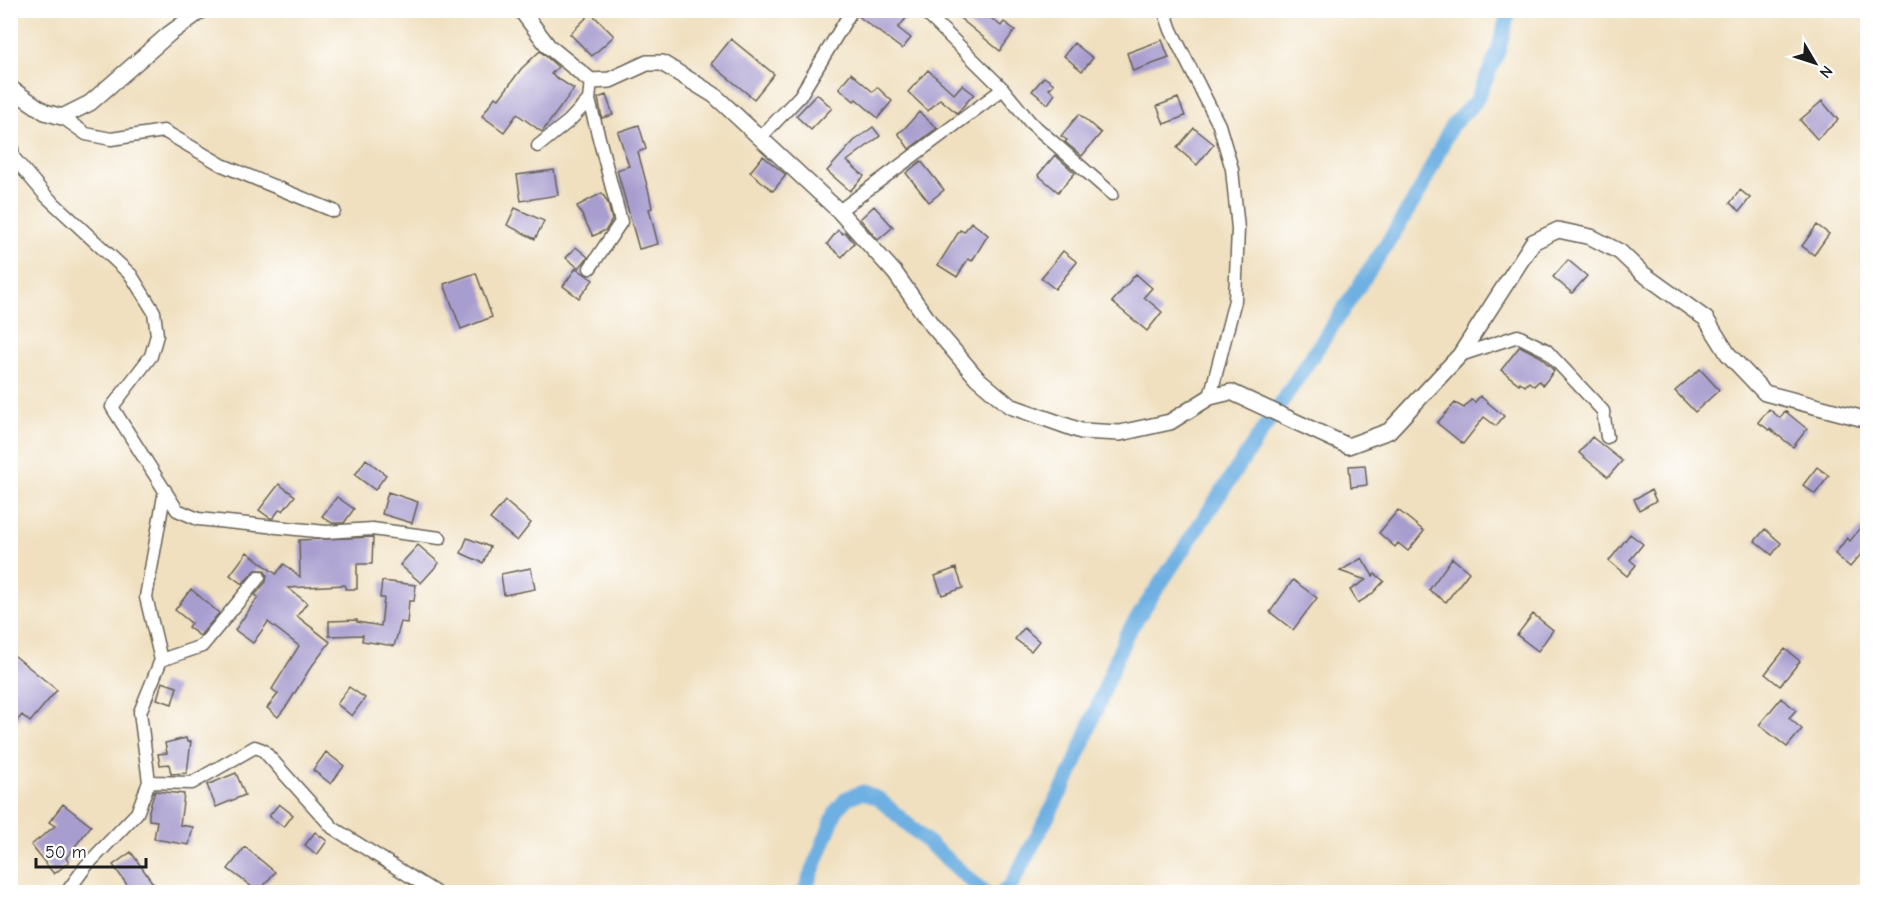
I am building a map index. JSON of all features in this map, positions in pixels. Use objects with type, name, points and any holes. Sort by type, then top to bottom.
[{"type":"street","points":[[62,117],[90,103],[169,34],[202,10]]},
{"type":"street","points":[[521,10],[548,46],[591,81],[610,80],[647,63],[662,63],[714,95],[839,211],[896,273],[931,324],[977,378],[1010,406],[1081,431],[1120,433],[1170,422],[1210,397],[1231,392],[1348,446],[1389,431],[1460,355],[1533,242],[1558,230],[1591,237],[1620,252],[1642,273],[1706,319],[1728,354],[1765,393],[1868,420]]},
{"type":"street","points":[[760,138],[800,96],[852,10]]},
{"type":"street","points":[[1164,10],[1170,30],[1219,125],[1232,170],[1238,229],[1235,300],[1210,397]]},
{"type":"street","points":[[924,11],[1002,89],[1030,122],[1112,194]]},
{"type":"street","points":[[590,268],[621,222],[589,100],[591,81]]},
{"type":"street","points":[[10,88],[45,112],[62,117],[87,134],[111,139],[164,131],[222,165],[334,211]]},
{"type":"street","points":[[839,211],[1002,89]]},
{"type":"street","points":[[538,146],[569,121],[589,100]]},
{"type":"street","points":[[10,135],[13,157],[46,196],[131,274],[154,312],[157,335],[151,356],[112,407],[177,510],[198,519],[326,532],[372,529],[440,538]]},
{"type":"street","points":[[1460,355],[1518,336],[1546,350],[1603,411],[1607,437]]},
{"type":"street","points":[[67,892],[86,866],[137,813],[149,782],[140,712],[161,660],[146,597],[165,490]]},
{"type":"street","points":[[161,660],[202,646],[259,577]]},
{"type":"street","points":[[149,782],[192,783],[255,747],[263,750],[333,828],[435,892]]},
{"type":"building","points":[[860,10],[913,10],[898,28],[911,38],[902,49],[858,16]]},
{"type":"building","points":[[950,10],[981,10],[1001,26],[1004,22],[1015,30],[1000,51]]},
{"type":"building","points":[[591,13],[614,36],[592,56],[570,34]]},
{"type":"building","points":[[731,39],[774,74],[754,99],[711,64]]},
{"type":"building","points":[[1162,40],[1169,58],[1133,71],[1127,53]]},
{"type":"building","points":[[1074,43],[1093,58],[1082,71],[1064,56]]},
{"type":"building","points":[[540,51],[558,67],[551,74],[574,89],[542,132],[517,114],[504,132],[482,116],[495,97],[499,99],[521,69]]},
{"type":"building","points":[[928,70],[954,94],[962,85],[974,94],[957,113],[940,99],[928,111],[908,92]]},
{"type":"building","points":[[851,73],[873,92],[877,87],[892,101],[878,118],[839,88]]},
{"type":"building","points":[[1044,77],[1054,84],[1049,89],[1055,94],[1048,104],[1032,91]]},
{"type":"building","points":[[817,94],[832,108],[811,130],[796,116]]},
{"type":"building","points":[[606,95],[613,115],[602,118],[598,98]]},
{"type":"building","points":[[1178,98],[1185,116],[1164,124],[1157,106]]},
{"type":"building","points":[[1822,101],[1838,120],[1817,139],[1800,120]]},
{"type":"building","points":[[919,112],[937,128],[909,149],[898,133]]},
{"type":"building","points":[[1079,114],[1101,133],[1082,156],[1061,136]]},
{"type":"building","points":[[639,125],[646,149],[638,152],[649,193],[652,208],[649,209],[658,244],[639,249],[617,170],[629,166],[618,132]]},
{"type":"building","points":[[873,127],[880,136],[847,161],[864,176],[850,191],[827,171],[854,141]]},
{"type":"building","points":[[1194,128],[1214,144],[1197,165],[1177,148]]},
{"type":"building","points":[[1055,155],[1075,173],[1058,192],[1038,175]]},
{"type":"building","points":[[763,156],[786,175],[773,191],[750,172]]},
{"type":"building","points":[[921,161],[944,190],[929,202],[906,173]]},
{"type":"building","points":[[554,170],[558,195],[521,201],[517,175]]},
{"type":"building","points":[[1740,190],[1750,198],[1740,211],[1730,203]]},
{"type":"building","points":[[602,193],[608,203],[612,220],[606,230],[593,236],[577,206]]},
{"type":"building","points":[[874,206],[893,227],[878,240],[860,219]]},
{"type":"building","points":[[515,208],[544,221],[535,239],[507,225]]},
{"type":"building","points":[[971,222],[988,235],[972,261],[968,259],[957,277],[938,265],[960,230],[964,232]]},
{"type":"building","points":[[1817,225],[1829,234],[1814,255],[1802,246]]},
{"type":"building","points":[[838,230],[843,234],[845,232],[854,243],[842,257],[827,244]]},
{"type":"building","points":[[576,247],[588,257],[579,268],[566,258]]},
{"type":"building","points":[[1063,251],[1077,262],[1055,289],[1041,278]]},
{"type":"building","points":[[1568,260],[1587,276],[1572,293],[1553,277]]},
{"type":"building","points":[[576,268],[593,280],[579,298],[563,286]]},
{"type":"building","points":[[476,273],[492,317],[461,329],[444,284]]},
{"type":"building","points":[[1136,274],[1152,288],[1144,297],[1162,312],[1147,331],[1112,302]]},
{"type":"building","points":[[1520,346],[1541,357],[1554,371],[1543,385],[1539,381],[1534,386],[1529,382],[1525,386],[1520,382],[1519,384],[1501,370]]},
{"type":"building","points":[[1700,369],[1719,390],[1695,412],[1675,391]]},
{"type":"building","points":[[1480,396],[1504,416],[1496,426],[1484,417],[1463,444],[1437,423],[1455,403],[1464,408],[1471,400],[1475,402]]},
{"type":"building","points":[[1769,409],[1780,418],[1785,411],[1807,429],[1793,447],[1758,422]]},
{"type":"building","points":[[1592,437],[1622,461],[1608,477],[1579,453]]},
{"type":"building","points":[[366,459],[386,475],[375,490],[355,475]]},
{"type":"building","points":[[1365,465],[1367,485],[1351,487],[1349,466]]},
{"type":"building","points":[[1817,467],[1829,476],[1815,494],[1803,485]]},
{"type":"building","points":[[279,484],[295,496],[283,511],[280,509],[273,518],[270,518],[259,510]]},
{"type":"building","points":[[1651,490],[1656,501],[1639,510],[1634,499]]},
{"type":"building","points":[[388,492],[418,502],[412,523],[382,514]]},
{"type":"building","points":[[337,497],[354,509],[344,523],[332,523],[322,516]]},
{"type":"building","points":[[505,501],[531,523],[517,541],[490,519]]},
{"type":"building","points":[[1398,510],[1424,531],[1408,551],[1398,543],[1395,547],[1379,533]]},
{"type":"building","points":[[1868,519],[1868,546],[1850,567],[1835,554],[1847,538],[1850,541]]},
{"type":"building","points":[[1765,529],[1781,543],[1772,555],[1755,541]]},
{"type":"building","points":[[1630,534],[1643,544],[1630,560],[1636,565],[1627,576],[1609,561]]},
{"type":"building","points":[[373,537],[372,564],[357,564],[357,589],[345,589],[345,585],[288,588],[307,603],[297,616],[330,642],[278,717],[267,708],[278,694],[272,689],[299,646],[268,622],[253,643],[235,630],[258,597],[255,595],[266,582],[267,575],[264,570],[256,570],[242,584],[230,575],[247,552],[276,574],[284,564],[300,577],[299,540]]},
{"type":"building","points":[[467,538],[490,547],[483,563],[461,553]]},
{"type":"building","points":[[418,545],[439,563],[421,583],[400,565]]},
{"type":"building","points":[[1362,558],[1373,576],[1375,574],[1384,581],[1371,595],[1358,603],[1350,590],[1366,580],[1340,571]]},
{"type":"building","points":[[1452,558],[1469,572],[1446,602],[1429,590]]},
{"type":"building","points":[[531,568],[535,589],[504,595],[501,574]]},
{"type":"building","points":[[956,568],[963,588],[942,595],[935,576]]},
{"type":"building","points":[[1293,580],[1317,598],[1293,630],[1270,612]]},
{"type":"building","points":[[382,581],[416,585],[414,601],[409,601],[407,623],[401,622],[394,646],[362,641],[363,635],[329,636],[329,621],[357,620],[357,622],[381,626],[384,598],[380,598]]},
{"type":"building","points":[[191,589],[219,613],[200,636],[188,627],[191,623],[175,610]]},
{"type":"building","points":[[1533,614],[1553,630],[1538,651],[1517,635]]},
{"type":"building","points":[[1024,628],[1039,641],[1031,651],[1015,639]]},
{"type":"building","points":[[1785,649],[1800,661],[1780,686],[1765,674]]},
{"type":"building","points":[[10,652],[57,690],[30,722],[22,715],[10,729]]},
{"type":"building","points":[[162,682],[177,687],[172,704],[157,699]]},
{"type":"building","points":[[349,687],[365,698],[352,716],[337,704]]},
{"type":"building","points":[[1781,698],[1796,710],[1789,718],[1802,729],[1787,747],[1759,725]]},
{"type":"building","points":[[186,738],[187,742],[191,741],[187,773],[171,774],[169,764],[160,765],[158,754],[167,753],[165,743]]},
{"type":"building","points":[[326,752],[344,766],[331,784],[313,770]]},
{"type":"building","points":[[236,773],[245,795],[216,807],[207,785]]},
{"type":"building","points":[[155,791],[184,794],[180,825],[193,827],[189,845],[154,839],[157,821],[149,820],[149,810]]},
{"type":"building","points":[[63,804],[91,826],[66,858],[69,862],[54,874],[31,845],[55,826],[49,822]]},
{"type":"building","points":[[279,804],[293,815],[284,827],[269,816]]},
{"type":"building","points":[[315,832],[327,841],[317,855],[305,845]]},
{"type":"building","points":[[245,847],[275,872],[259,892],[228,869]]},
{"type":"building","points":[[131,852],[159,892],[132,892],[113,865]]},
{"type":"waterway","points":[[1003,892],[1010,887],[1071,773],[1126,635],[1385,247],[1420,191],[1451,126],[1476,101],[1498,52],[1509,10]]},
{"type":"waterway","points":[[804,892],[836,811],[847,798],[863,792],[879,799],[984,892]]}]
